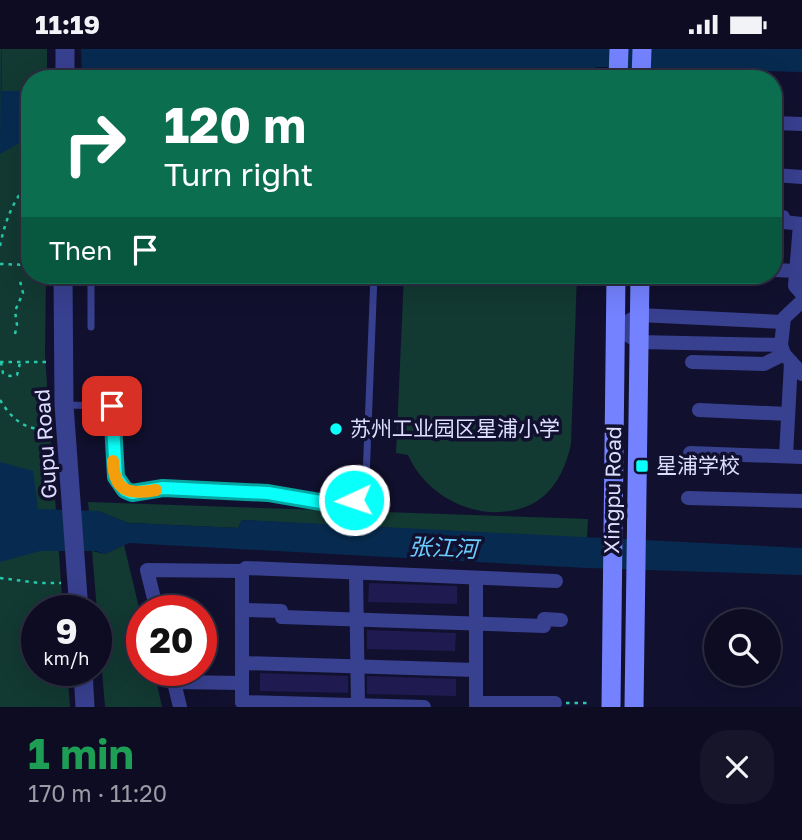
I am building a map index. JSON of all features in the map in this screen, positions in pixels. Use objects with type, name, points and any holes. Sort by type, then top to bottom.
[{"type":"main road","name":"Xingpu Road","points":[[611,707],[616,284]]},
{"type":"main road","name":"Xingpu Road","points":[[634,707],[640,284]]},
{"type":"street","points":[[65,49],[65,70]]},
{"type":"street","points":[[782,123],[802,124]]},
{"type":"street","points":[[782,176],[802,177]]},
{"type":"street","points":[[782,218],[784,222],[801,224],[795,285],[802,294]]},
{"type":"street","points":[[782,270],[796,271]]},
{"type":"street","name":"Gupu Road","points":[[63,284],[64,405],[78,595]]},
{"type":"street","points":[[786,456],[788,414],[783,322],[802,301]]},
{"type":"street","points":[[783,322],[639,315],[616,328],[639,342],[786,354],[802,374]]},
{"type":"street","points":[[692,362],[764,365],[786,354]]},
{"type":"street","points":[[699,410],[788,414]]},
{"type":"street","points":[[690,453],[802,457]]},
{"type":"street","points":[[688,498],[802,501]]},
{"type":"street","points":[[153,595],[147,570],[242,572],[246,568],[556,581]]},
{"type":"street","points":[[242,572],[244,704],[424,707]]},
{"type":"street","points":[[356,573],[358,705]]},
{"type":"street","points":[[476,579],[477,707],[484,703],[555,703]]},
{"type":"street","points":[[242,610],[281,611],[282,617],[544,626],[544,619],[561,620]]},
{"type":"street","points":[[242,663],[476,670]]},
{"type":"street","points":[[217,680],[242,683]]},
{"type":"street","points":[[84,686],[85,707]]},
{"type":"street","points":[[175,686],[180,707]]},
{"type":"lane","points":[[91,284],[91,327]]},
{"type":"lane","points":[[64,405],[112,406],[116,477],[125,490],[132,493],[163,488],[268,493],[338,505],[354,500],[362,491],[366,478],[374,284]]},
{"type":"path","points":[[0,246],[11,209],[21,192]]},
{"type":"path","points":[[0,264],[21,265]]},
{"type":"path","points":[[15,334],[15,311],[23,292],[20,281]]},
{"type":"path","points":[[20,362],[19,372],[14,376],[3,373],[0,362],[20,362],[49,362]]},
{"type":"path","points":[[0,400],[18,422],[37,430],[53,429]]},
{"type":"path","points":[[0,578],[65,583]]},
{"type":"path","points":[[555,703],[591,703]]},
{"type":"green space","points":[[0,49],[47,49],[47,70],[21,70],[21,284],[46,284],[45,355],[62,595],[21,595],[21,686],[68,686],[70,707],[0,707]]},
{"type":"green space","points":[[404,284],[577,284],[571,444],[558,479],[546,494],[530,505],[512,511],[476,510],[443,496],[417,471],[408,455],[396,453]]},
{"type":"green space","points":[[88,502],[588,519],[587,538],[242,520],[238,528],[128,523],[98,511],[89,511]]},
{"type":"green space","points":[[124,545],[136,595],[126,595],[126,686],[157,686],[162,707],[105,707],[103,686],[112,686],[112,595],[96,595],[92,551],[105,554]]},
{"type":"water","points":[[1,49],[2,91],[21,91],[21,142],[0,154]]},
{"type":"water","points":[[81,49],[802,49],[802,72],[595,67],[595,70],[82,70]]},
{"type":"water","name":"张江河","points":[[0,462],[33,471],[38,509],[98,511],[128,523],[238,528],[242,520],[802,548],[802,575],[587,568],[129,543],[105,554],[96,551],[40,551],[0,562]]},
{"type":"building","points":[[369,583],[457,586],[457,604],[368,602]]},
{"type":"building","points":[[367,630],[456,633],[455,651],[367,649]]},
{"type":"building","points":[[260,673],[348,676],[348,693],[260,691]]},
{"type":"building","points":[[367,676],[456,679],[456,696],[367,694]]},
{"type":"slow traffic","points":[[113,461],[116,477],[125,490],[140,493],[156,490]]},
{"type":"place","name":"苏州工业园区星浦小学","points":[[336,429]]},
{"type":"place","name":"星浦学校","points":[[642,466]]},
{"type":"route","points":[[112,406],[116,477],[125,490],[132,493],[163,488],[268,493],[338,505],[354,500]]}]
